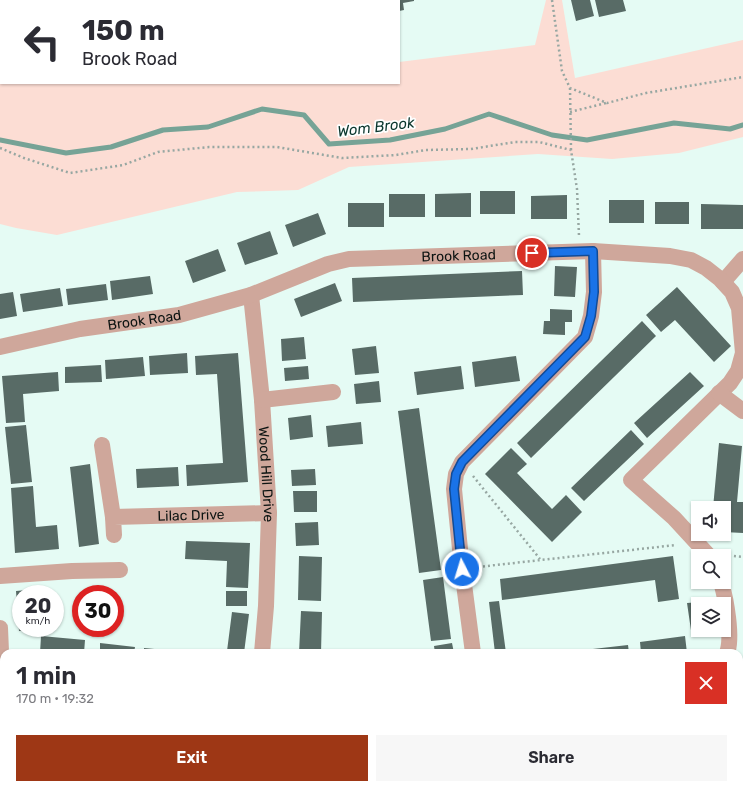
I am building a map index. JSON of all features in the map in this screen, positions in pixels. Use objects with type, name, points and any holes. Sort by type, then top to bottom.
[{"type":"street","name":"Brook Road","points":[[0,347],[80,329],[178,315],[251,295],[328,264],[348,259],[593,251],[670,256],[691,260],[706,268],[723,282],[732,292],[739,308],[743,353],[738,371],[730,383],[631,480],[674,518],[697,542]]},
{"type":"street","points":[[472,649],[462,569],[454,489],[456,474],[462,462],[585,337],[591,316],[594,292],[593,251]]},
{"type":"street","points":[[723,282],[743,259]]},
{"type":"street","name":"Wood Hill Drive","points":[[251,295],[262,400],[269,513],[266,606],[262,649]]},
{"type":"street","points":[[262,400],[333,392]]},
{"type":"street","points":[[719,393],[743,411]]},
{"type":"street","points":[[102,446],[113,517],[114,535]]},
{"type":"street","name":"Lilac Drive","points":[[113,517],[269,513]]},
{"type":"street","points":[[697,542],[703,549]]},
{"type":"street","points":[[0,576],[72,571],[120,570]]},
{"type":"street","points":[[722,589],[725,597],[729,649]]},
{"type":"street","points":[[0,628],[1,649]]},
{"type":"path","points":[[552,0],[562,71],[570,88],[571,150],[577,189],[579,242],[593,251]]},
{"type":"path","points":[[570,112],[646,93],[743,76]]},
{"type":"path","points":[[570,88],[607,103]]},
{"type":"path","points":[[0,148],[24,158],[70,173],[123,165],[158,152],[209,147],[277,147],[342,158],[396,155],[426,150],[471,149],[515,142],[539,142],[571,150]]},
{"type":"path","points":[[462,462],[541,560]]},
{"type":"path","points":[[462,569],[697,542]]},
{"type":"shaded area","points":[[546,0],[562,0],[575,78],[743,40],[743,137],[679,153],[612,159],[538,154],[349,167],[298,190],[237,192],[57,235],[0,224],[0,84],[400,84],[400,62],[535,45]]},
{"type":"building","points":[[400,0],[414,0],[403,3],[404,10],[400,11]]},
{"type":"building","points":[[571,0],[590,0],[594,16],[576,21]]},
{"type":"building","points":[[595,0],[623,0],[626,11],[599,17]]},
{"type":"building","points":[[480,191],[515,191],[515,214],[480,214]]},
{"type":"building","points":[[471,193],[471,217],[435,217],[435,194]]},
{"type":"building","points":[[389,194],[425,194],[425,217],[389,217]]},
{"type":"building","points":[[567,195],[567,219],[531,219],[531,196]]},
{"type":"building","points":[[609,200],[644,200],[644,223],[609,223]]},
{"type":"building","points":[[655,202],[689,202],[689,224],[655,224]]},
{"type":"building","points":[[348,203],[384,203],[384,227],[348,227]]},
{"type":"building","points":[[701,204],[743,205],[743,229],[701,229]]},
{"type":"building","points":[[318,213],[326,234],[293,247],[285,225]]},
{"type":"building","points":[[270,231],[278,254],[245,265],[237,243]]},
{"type":"building","points":[[218,249],[226,271],[193,283],[185,261]]},
{"type":"building","points":[[555,266],[577,267],[575,297],[554,296]]},
{"type":"building","points":[[522,271],[523,295],[353,302],[352,278]]},
{"type":"building","points":[[150,276],[153,294],[112,300],[110,281]]},
{"type":"building","points":[[335,283],[342,301],[301,317],[294,299]]},
{"type":"building","points":[[106,284],[108,300],[68,305],[66,289]]},
{"type":"building","points":[[677,287],[731,346],[714,362],[675,320],[661,332],[646,315]]},
{"type":"building","points":[[60,288],[63,306],[23,312],[20,294]]},
{"type":"building","points":[[13,292],[17,316],[0,319],[0,294]]},
{"type":"building","points":[[550,309],[572,310],[572,322],[565,322],[565,335],[543,334],[544,321],[550,321]]},
{"type":"building","points":[[642,321],[656,336],[531,458],[517,443]]},
{"type":"building","points":[[304,337],[306,359],[282,361],[281,339]]},
{"type":"building","points":[[376,346],[379,373],[355,375],[352,349]]},
{"type":"building","points":[[187,353],[188,373],[150,375],[149,356]]},
{"type":"building","points":[[238,353],[248,482],[187,486],[186,465],[223,463],[217,374],[196,375],[195,356]]},
{"type":"building","points":[[516,356],[520,381],[475,387],[472,362]]},
{"type":"building","points":[[143,357],[145,376],[106,379],[105,360]]},
{"type":"building","points":[[101,365],[102,382],[65,383],[65,367]]},
{"type":"building","points":[[308,366],[309,379],[285,381],[284,368]]},
{"type":"building","points":[[461,366],[464,389],[417,395],[414,372]]},
{"type":"building","points":[[58,372],[59,391],[23,394],[25,422],[6,423],[2,376]]},
{"type":"building","points":[[690,372],[704,386],[647,438],[634,423]]},
{"type":"building","points":[[379,381],[381,402],[356,404],[354,384]]},
{"type":"building","points":[[419,408],[441,570],[419,573],[398,411]]},
{"type":"building","points":[[311,415],[313,437],[290,440],[288,418]]},
{"type":"building","points":[[361,422],[363,444],[328,447],[326,426]]},
{"type":"building","points":[[26,425],[32,482],[11,484],[5,427]]},
{"type":"building","points":[[631,430],[644,444],[584,501],[571,488]]},
{"type":"building","points":[[719,443],[742,446],[737,502],[743,502],[743,533],[731,532],[731,501],[714,501]]},
{"type":"building","points":[[511,448],[527,464],[517,473],[552,509],[566,495],[582,512],[552,542],[485,474]]},
{"type":"building","points":[[90,464],[99,544],[79,547],[70,467]]},
{"type":"building","points":[[178,467],[179,486],[137,488],[136,469]]},
{"type":"building","points":[[315,469],[316,485],[292,486],[291,470]]},
{"type":"building","points":[[33,486],[36,527],[57,525],[59,549],[15,553],[11,488]]},
{"type":"building","points":[[293,491],[317,491],[317,512],[294,512]]},
{"type":"building","points":[[318,522],[319,545],[296,546],[295,523]]},
{"type":"building","points":[[186,541],[250,543],[248,588],[226,587],[227,561],[185,559]]},
{"type":"building","points":[[299,556],[322,557],[321,601],[298,600]]},
{"type":"building","points":[[673,556],[679,599],[658,602],[655,580],[502,600],[500,579]]},
{"type":"building","points":[[443,577],[451,639],[431,641],[423,580]]},
{"type":"building","points":[[226,591],[247,591],[247,606],[226,606]]},
{"type":"building","points":[[499,601],[505,649],[495,649],[489,602]]},
{"type":"building","points":[[687,603],[691,603],[691,630]]},
{"type":"building","points":[[301,611],[322,612],[321,649],[299,649]]},
{"type":"building","points":[[232,612],[249,614],[245,649],[227,649]]},
{"type":"building","points":[[685,636],[687,649],[641,649],[640,642]]},
{"type":"building","points":[[41,637],[85,640],[84,649],[40,649]]},
{"type":"building","points":[[100,643],[135,647],[135,649],[100,649]]},
{"type":"building","points":[[452,643],[453,649],[434,649],[434,646]]},
{"type":"building","points":[[628,645],[628,649],[593,649]]},
{"type":"waterway","name":"Wom Brook","points":[[0,140],[66,153],[111,147],[163,130],[208,127],[262,109],[304,115],[329,144],[390,140],[445,129],[489,114],[552,135],[587,140],[674,123],[730,129],[743,125]]},
{"type":"route","points":[[462,569],[454,489],[456,474],[462,462],[585,337],[591,316],[594,292],[593,251],[532,253]]}]
